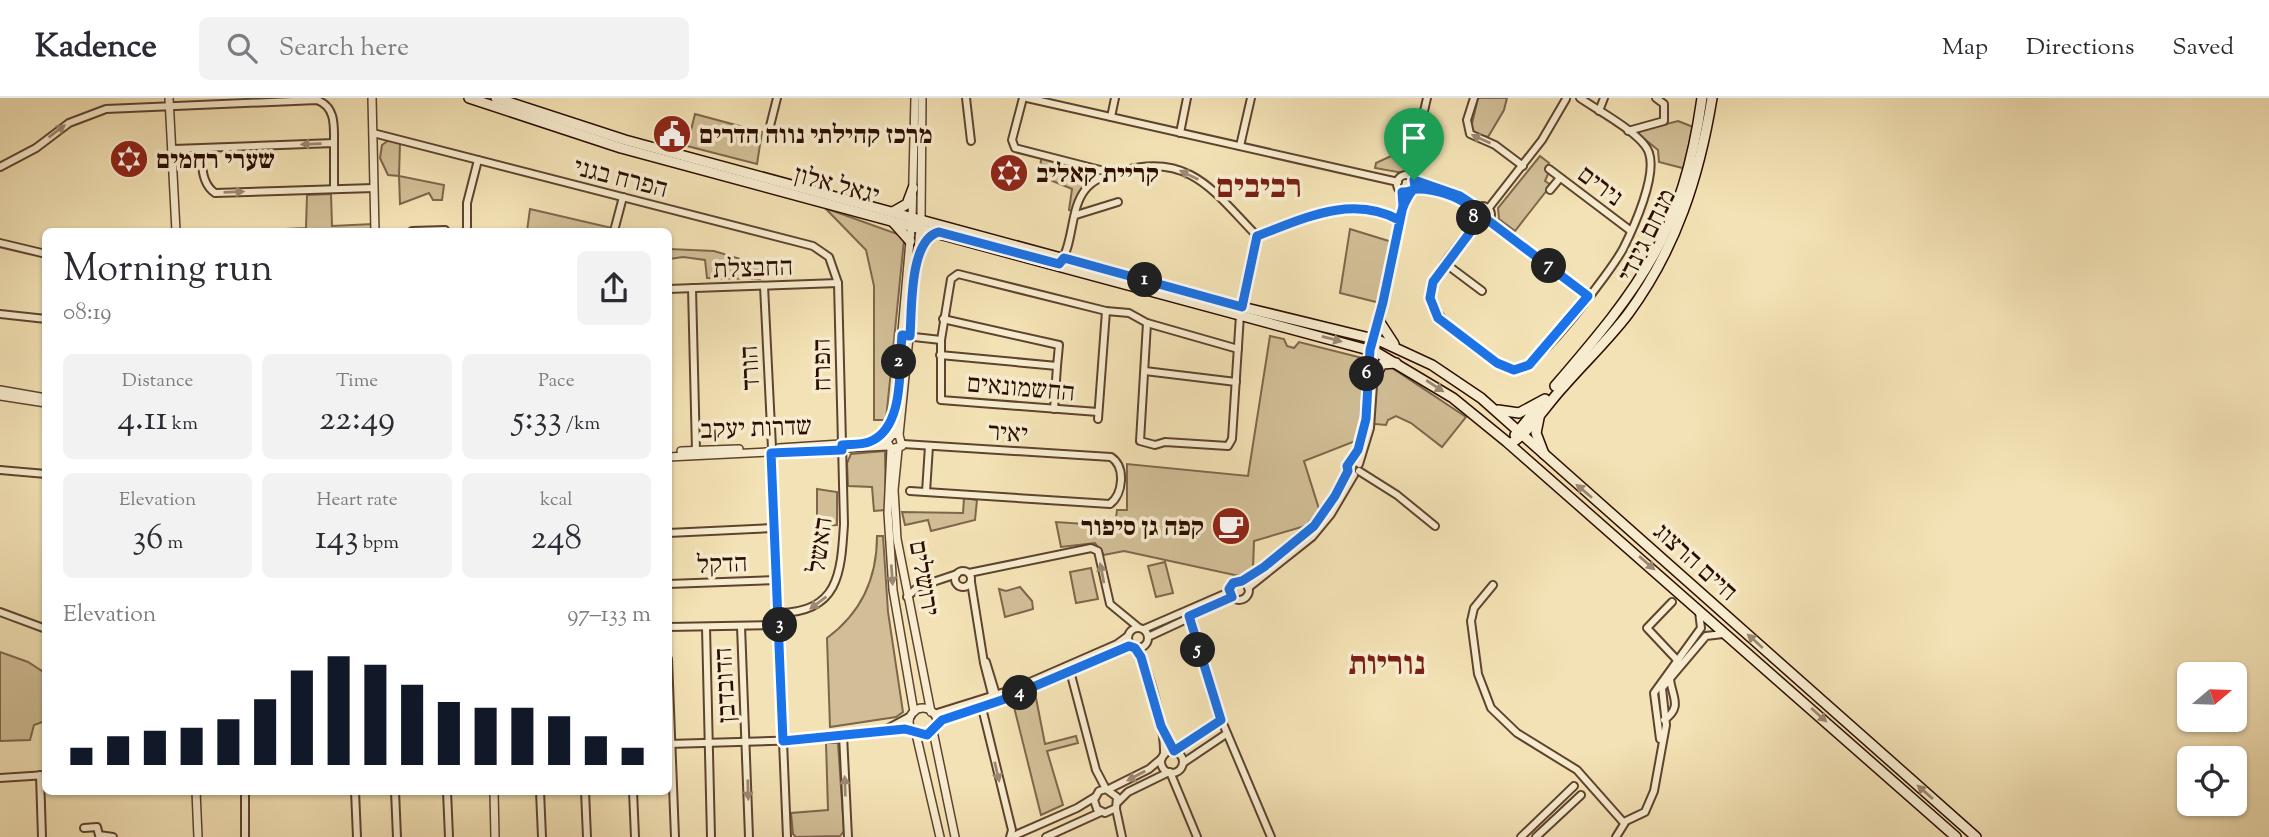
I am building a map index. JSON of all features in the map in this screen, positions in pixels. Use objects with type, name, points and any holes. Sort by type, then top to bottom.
[{"type":"main road","name":"יגאל אלון","points":[[470,98],[621,148],[916,223]]},
{"type":"main road","name":"יגאל אלון","points":[[496,98],[625,140],[890,216]]},
{"type":"main road","name":"מנחם גינדי","points":[[1545,402],[1620,324],[1652,279],[1674,237],[1698,172],[1712,98]]},
{"type":"main road","name":"מנחם גינדי","points":[[1510,444],[1614,318],[1653,260],[1670,226],[1690,170],[1701,100]]},
{"type":"main road","points":[[910,241],[890,216],[907,204],[913,188]]},
{"type":"main road","points":[[916,223],[939,232],[1061,260]]},
{"type":"main road","points":[[916,223],[1061,260],[1241,311]]},
{"type":"main road","points":[[918,249],[928,237],[939,232]]},
{"type":"main road","name":"חיים הרצוג","points":[[1241,311],[1375,340],[1416,358],[1481,398],[1976,837]]},
{"type":"main road","name":"חיים הרצוג","points":[[1241,311],[1373,351],[1453,398],[1510,444],[1732,637],[1956,837]]},
{"type":"main road","points":[[1381,324],[1394,344],[1416,358]]},
{"type":"main road","points":[[1373,380],[1384,363],[1397,363]]},
{"type":"main road","points":[[1481,398],[1510,414],[1545,402]]},
{"type":"main road","points":[[1545,402],[1536,433],[1549,461]]},
{"type":"street","points":[[372,98],[375,228]]},
{"type":"street","points":[[769,130],[776,98]]},
{"type":"street","name":"ירושלים","points":[[915,98],[913,188],[918,249],[895,409],[894,513],[903,578],[932,713]]},
{"type":"street","name":"ירושלים","points":[[912,714],[893,590],[888,500],[906,336],[910,241],[916,223],[922,98]]},
{"type":"street","points":[[966,98],[971,141]]},
{"type":"street","points":[[1113,174],[1016,148],[1012,140],[1025,98],[1053,101],[1111,117],[1398,182],[1408,191],[1458,198],[1476,210],[1488,209]]},
{"type":"street","points":[[1111,117],[1115,98]]},
{"type":"street","points":[[1180,133],[1187,98]]},
{"type":"street","points":[[1240,146],[1251,98]]},
{"type":"street","points":[[1427,98],[1375,340],[1363,437],[1347,466],[1397,495],[1435,526]]},
{"type":"street","points":[[1474,98],[1467,120],[1468,131],[1472,137],[1495,145],[1523,166]]},
{"type":"street","points":[[1489,221],[1488,209],[1523,166],[1557,118],[1567,98]]},
{"type":"street","points":[[1398,182],[1411,177],[1460,196],[1476,210],[1477,223],[1431,287],[1433,311],[1445,324],[1491,359],[1514,370],[1535,359],[1613,264],[1631,231],[1651,174],[1651,161],[1644,144],[1580,98]]},
{"type":"street","points":[[1599,111],[1604,98]]},
{"type":"street","points":[[1628,131],[1664,121],[1664,104],[1656,98]]},
{"type":"street","points":[[0,167],[19,159],[78,118],[115,108],[170,102],[304,99],[322,101],[333,118],[334,188]]},
{"type":"street","points":[[170,102],[176,228]]},
{"type":"street","name":"הפרח בגני","points":[[373,133],[813,246],[829,257],[838,284]]},
{"type":"street","points":[[174,149],[334,143]]},
{"type":"street","points":[[203,148],[204,177],[215,193],[374,188]]},
{"type":"street","points":[[467,228],[467,203],[478,160]]},
{"type":"street","points":[[1061,260],[1083,192],[1096,179],[1147,164],[1164,164],[1193,175],[1206,184],[1257,236]]},
{"type":"street","name":"נירים","points":[[1549,169],[1631,231]]},
{"type":"street","points":[[1550,190],[1560,178]]},
{"type":"street","points":[[615,228],[623,197]]},
{"type":"street","points":[[1076,215],[1118,202]]},
{"type":"street","points":[[1257,236],[1322,213],[1355,207],[1399,220]]},
{"type":"street","points":[[1477,223],[1489,221],[1588,296]]},
{"type":"street","points":[[1147,323],[1138,435],[1144,444],[1165,442],[1228,446],[1232,439],[1241,311],[1257,236]]},
{"type":"street","points":[[0,243],[42,253]]},
{"type":"street","points":[[1446,264],[1482,291]]},
{"type":"street","points":[[1057,366],[940,355],[950,279],[958,274],[1106,311],[1129,313],[1147,323],[1238,349]]},
{"type":"street","name":"החבצלת","points":[[672,289],[838,284]]},
{"type":"street","name":"הפרח","points":[[838,284],[842,448]]},
{"type":"street","name":"הורד","points":[[764,286],[787,837]]},
{"type":"street","points":[[692,288],[696,450]]},
{"type":"street","points":[[1375,340],[1381,324],[1383,302]]},
{"type":"street","name":"החשמונאים","points":[[940,355],[941,400],[1054,409],[1098,416],[1106,311]]},
{"type":"street","points":[[0,314],[42,319]]},
{"type":"street","points":[[943,319],[1059,345],[1054,409]]},
{"type":"street","points":[[906,336],[942,340]]},
{"type":"street","points":[[672,744],[783,741],[882,731],[923,736],[942,720],[979,708],[1117,644],[1141,628],[1231,595],[1244,599],[1248,588],[1312,537],[1331,514],[1355,470],[1370,428],[1373,351]]},
{"type":"street","points":[[1144,371],[1236,382]]},
{"type":"street","points":[[0,390],[42,400]]},
{"type":"street","points":[[0,396],[42,401]]},
{"type":"street","points":[[867,443],[884,434],[895,409]]},
{"type":"street","name":"שדרות יעקב","points":[[842,448],[867,443],[894,443]]},
{"type":"street","name":"שדרות יעקב","points":[[672,454],[842,448],[894,443]]},
{"type":"street","name":"יאיר","points":[[894,443],[1111,457],[1121,471],[1119,490],[1110,504],[926,492]]},
{"type":"street","points":[[910,491],[926,492],[929,446]]},
{"type":"street","name":"האשל","points":[[779,613],[808,610],[822,602],[839,573],[844,524],[842,448]]},
{"type":"street","name":"שדרות יעקב","points":[[672,453],[696,450],[772,450]]},
{"type":"street","points":[[1351,461],[1355,470]]},
{"type":"street","points":[[0,470],[42,474]]},
{"type":"street","points":[[1231,595],[1233,583],[1242,581],[1281,555],[1314,526],[1355,470]]},
{"type":"street","points":[[672,533],[775,528]]},
{"type":"street","points":[[907,598],[918,587],[935,583],[961,571],[969,573],[1091,548],[1098,551],[1110,604],[1148,636]]},
{"type":"street","points":[[969,573],[981,651],[996,698]]},
{"type":"street","points":[[957,574],[961,586],[972,600]]},
{"type":"street","points":[[903,578],[918,587]]},
{"type":"street","name":"הדקל","points":[[672,584],[778,580]]},
{"type":"street","points":[[1242,581],[1248,588]]},
{"type":"street","points":[[935,583],[961,586],[971,582]]},
{"type":"street","points":[[1493,585],[1474,608],[1471,621],[1478,674],[1491,708],[1517,733],[1577,770],[1624,823]]},
{"type":"street","points":[[1148,636],[1231,595]]},
{"type":"street","points":[[1672,602],[1647,628],[1680,662]]},
{"type":"street","points":[[1616,837],[1624,823],[1644,812],[1650,804],[1660,748],[1661,696],[1701,628],[1696,606]]},
{"type":"street","points":[[0,612],[42,628]]},
{"type":"street","points":[[1189,616],[1226,734],[1271,837]]},
{"type":"street","points":[[672,627],[780,625]]},
{"type":"street","points":[[706,626],[711,837]]},
{"type":"street","name":"הדובדבן","points":[[741,626],[749,837]]},
{"type":"street","points":[[1662,720],[1654,692],[1706,636],[1720,633],[1732,637]]},
{"type":"street","points":[[1128,636],[1145,669],[1161,726],[1163,767],[1180,790],[1197,837]]},
{"type":"street","points":[[1145,669],[1148,636]]},
{"type":"street","points":[[882,731],[923,708],[932,713],[996,698],[1133,647],[1146,645]]},
{"type":"street","points":[[1067,672],[1096,770],[1107,789],[1115,793],[1121,835]]},
{"type":"street","points":[[1662,720],[1677,704],[1670,679]]},
{"type":"street","points":[[979,708],[983,712],[1012,830],[1011,837]]},
{"type":"street","points":[[932,713],[956,837]]},
{"type":"street","points":[[912,714],[909,724],[915,733],[940,837]]},
{"type":"street","points":[[1011,837],[1077,808],[1107,789],[1149,769],[1221,720]]},
{"type":"street","points":[[1161,726],[1175,751],[1181,756],[1180,790]]},
{"type":"street","points":[[1046,837],[1117,805],[1128,792],[1181,767],[1226,734]]},
{"type":"street","points":[[843,736],[848,837]]},
{"type":"street","points":[[1096,770],[1096,807],[1121,835]]},
{"type":"street","points":[[0,778],[42,775]]},
{"type":"street","points":[[672,781],[675,837]]},
{"type":"street","points":[[1521,837],[1574,786]]},
{"type":"street","points":[[42,837],[43,795]]},
{"type":"street","points":[[196,795],[198,837]]},
{"type":"street","points":[[244,795],[245,837]]},
{"type":"street","points":[[355,795],[357,837]]},
{"type":"street","points":[[395,795],[397,837]]},
{"type":"street","points":[[447,795],[449,837]]},
{"type":"street","points":[[494,795],[495,837]]},
{"type":"street","points":[[540,795],[542,837]]},
{"type":"street","points":[[585,795],[587,837]]},
{"type":"street","points":[[633,795],[635,837]]},
{"type":"street","points":[[1536,837],[1581,795]]},
{"type":"street","points":[[84,828],[97,827],[99,835],[113,837]]},
{"type":"shaded area","points":[[1478,98],[1507,98],[1504,110],[1488,137],[1476,134],[1471,128]]},
{"type":"shaded area","points":[[695,114],[762,132],[757,164],[687,146]]},
{"type":"shaded area","points":[[1678,121],[1693,127],[1686,169],[1659,162],[1658,150],[1636,132]]},
{"type":"shaded area","points":[[389,140],[400,143],[399,176],[388,175],[380,158],[382,145]]},
{"type":"shaded area","points":[[1409,150],[1406,171],[1403,173],[1375,168],[1376,163]]},
{"type":"shaded area","points":[[1042,156],[1090,168],[1073,211],[1069,210],[1072,189],[1038,175]]},
{"type":"shaded area","points":[[1540,156],[1549,163],[1545,169],[1549,172],[1545,181],[1551,185],[1515,231],[1499,219],[1498,208]]},
{"type":"shaded area","points":[[399,176],[444,185],[442,200],[433,200],[429,193],[400,204]]},
{"type":"shaded area","points":[[331,194],[332,226],[372,224],[372,228],[306,228],[307,195]]},
{"type":"shaded area","points":[[825,208],[900,235],[904,240],[886,420],[874,420],[874,286],[866,250]]},
{"type":"shaded area","points":[[530,209],[612,228],[527,228]]},
{"type":"shaded area","points":[[1350,229],[1392,242],[1380,303],[1340,293]]},
{"type":"shaded area","points":[[672,249],[714,251],[763,266],[760,279],[707,278],[705,260],[672,259]]},
{"type":"shaded area","points":[[1270,336],[1284,339],[1287,346],[1294,348],[1299,342],[1386,364],[1466,417],[1442,447],[1411,423],[1396,416],[1388,420],[1386,425],[1364,423],[1358,440],[1304,461],[1319,509],[1312,524],[1254,541],[1253,569],[1239,576],[1124,551],[1104,555],[1095,543],[1061,547],[1056,522],[1115,526],[1117,510],[1127,510],[1127,464],[1248,476]]},
{"type":"shaded area","points":[[885,451],[886,510],[874,511],[872,487],[848,486],[847,463],[851,454]]},
{"type":"shaded area","points":[[817,489],[837,492],[837,525],[817,526]]},
{"type":"shaded area","points":[[964,498],[977,500],[975,520],[931,531],[928,520],[905,525],[902,512],[963,513]]},
{"type":"shaded area","points":[[877,536],[883,536],[888,612],[903,712],[896,717],[830,727],[827,638],[849,617],[865,593],[874,566]]},
{"type":"shaded area","points":[[1165,562],[1173,593],[1156,597],[1148,566]]},
{"type":"shaded area","points":[[1091,568],[1098,599],[1076,603],[1070,572]]},
{"type":"shaded area","points":[[1020,587],[1032,601],[1033,609],[1005,617],[999,589],[1006,591]]},
{"type":"shaded area","points":[[0,652],[28,662],[42,671],[42,722],[34,725],[30,740],[0,741]]},
{"type":"shaded area","points":[[1035,693],[1045,744],[1076,736],[1078,743],[1047,751],[1063,805],[1041,815],[1013,703]]},
{"type":"shaded area","points":[[826,743],[838,743],[844,831],[840,836],[796,837],[793,834],[791,813],[828,810]]},
{"type":"place","name":"מרכז קהילתי נווה הדרים","points":[[672,134]]},
{"type":"place","name":"שערי רחמים","points":[[129,159]]},
{"type":"place","name":"קריית קאליב","points":[[1009,173]]},
{"type":"place","name":"קפה גן סיפור","points":[[1231,526]]},
{"type":"district","name":"רביבים","points":[[1259,185]]},
{"type":"district","name":"נוריות","points":[[1387,662]]},
{"type":"route","points":[[1414,180],[1415,187],[1408,192],[1405,197],[1399,220],[1390,215],[1355,207],[1313,215],[1257,236],[1242,307],[1064,258],[1059,264],[939,232],[931,234],[918,249],[910,336],[902,335],[895,409],[884,434],[867,443],[842,445],[842,450],[771,453],[783,741],[905,729],[919,735],[927,735],[942,720],[1035,687],[1129,646],[1140,654],[1161,726],[1174,751],[1221,720],[1189,616],[1232,597],[1229,592],[1230,585],[1264,567],[1314,526],[1348,471],[1346,468],[1363,437],[1367,368],[1403,206],[1403,196],[1402,192],[1406,193],[1408,192],[1410,192],[1414,189],[1419,189],[1458,198],[1471,208],[1474,212],[1474,215],[1474,218],[1477,223],[1485,224],[1489,221],[1588,296],[1529,365],[1514,370],[1497,363],[1438,318],[1430,298],[1433,282],[1477,223],[1474,215],[1478,208],[1460,196],[1414,180]]}]
